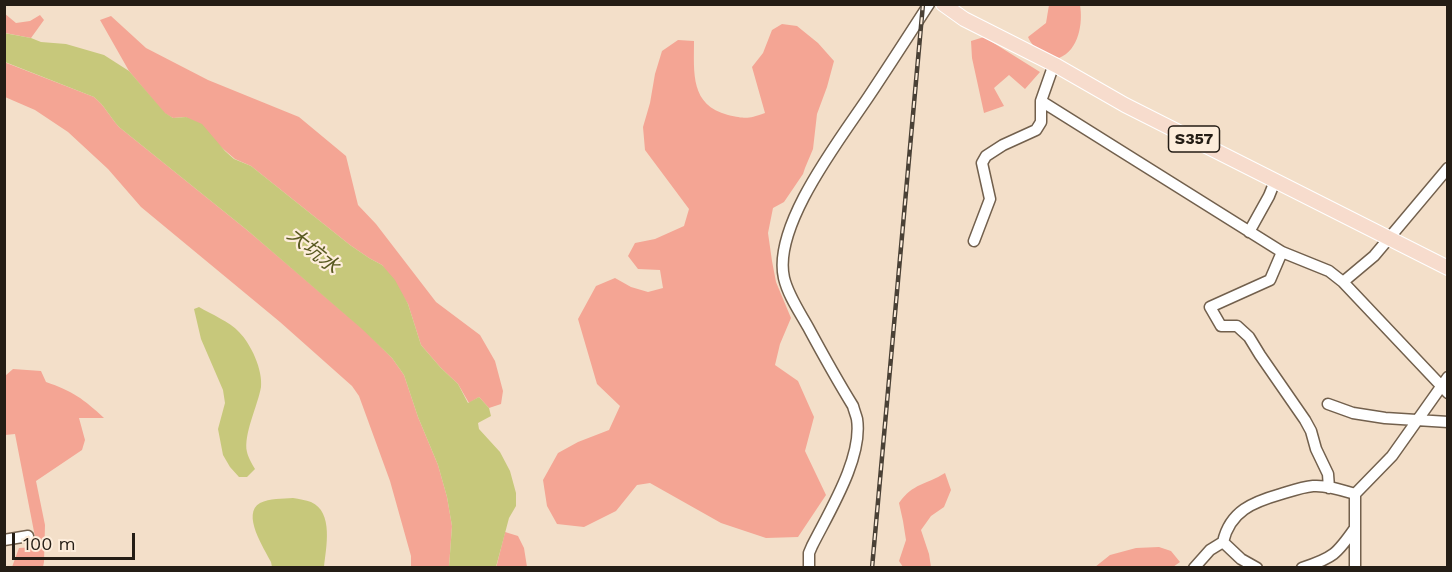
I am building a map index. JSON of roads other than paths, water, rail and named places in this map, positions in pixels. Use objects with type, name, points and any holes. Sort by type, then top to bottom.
[{"type":"main road","name":"S357","points":[[943,4],[964,18],[1054,64],[1125,105],[1448,268]]},
{"type":"street","points":[[809,567],[809,553],[846,477],[856,441],[857,420],[852,406],[791,297],[784,276],[786,244],[790,228],[812,181],[929,4]]},
{"type":"street","points":[[974,241],[990,198],[982,163],[986,156],[1003,145],[1036,130],[1041,122],[1041,100],[1054,64]]},
{"type":"street","points":[[1041,100],[1282,252],[1329,271],[1343,282],[1445,386],[1392,456],[1355,494],[1355,567]]},
{"type":"street","points":[[1343,282],[1374,256],[1448,168]]},
{"type":"street","points":[[1249,232],[1275,181]]},
{"type":"street","points":[[1282,252],[1270,280],[1210,307],[1221,326],[1237,326],[1249,337],[1305,420],[1328,474],[1329,488]]},
{"type":"street","points":[[1328,404],[1353,413],[1385,418],[1448,422]]},
{"type":"street","points":[[1195,567],[1210,550],[1223,542],[1230,523],[1240,512],[1265,498],[1315,486],[1355,494]]},
{"type":"street","points":[[1302,567],[1322,562],[1336,554],[1356,528]]},
{"type":"street","points":[[4,540],[28,536]]},
{"type":"street","points":[[1223,542],[1241,559],[1257,567]]},
{"type":"water","name":"大坑水","points":[[4,33],[41,42],[66,44],[104,55],[129,71],[165,113],[173,118],[186,117],[202,124],[234,159],[251,166],[350,245],[382,265],[395,280],[408,304],[421,345],[458,384],[468,403],[479,397],[489,408],[491,416],[478,423],[479,429],[500,452],[510,471],[516,493],[516,506],[509,518],[496,567],[449,567],[452,526],[447,497],[438,465],[404,375],[392,358],[362,329],[247,230],[119,127],[94,97],[5,62]]},
{"type":"water","points":[[199,307],[235,328],[252,350],[258,365],[261,387],[246,445],[248,456],[255,469],[247,477],[239,477],[223,455],[218,429],[225,403],[223,390],[201,339],[194,309]]},
{"type":"water","points":[[293,498],[311,502],[323,514],[327,531],[324,567],[272,567],[259,540],[253,523],[255,508],[268,500]]},
{"type":"railway","points":[[872,568],[923,4]]}]
